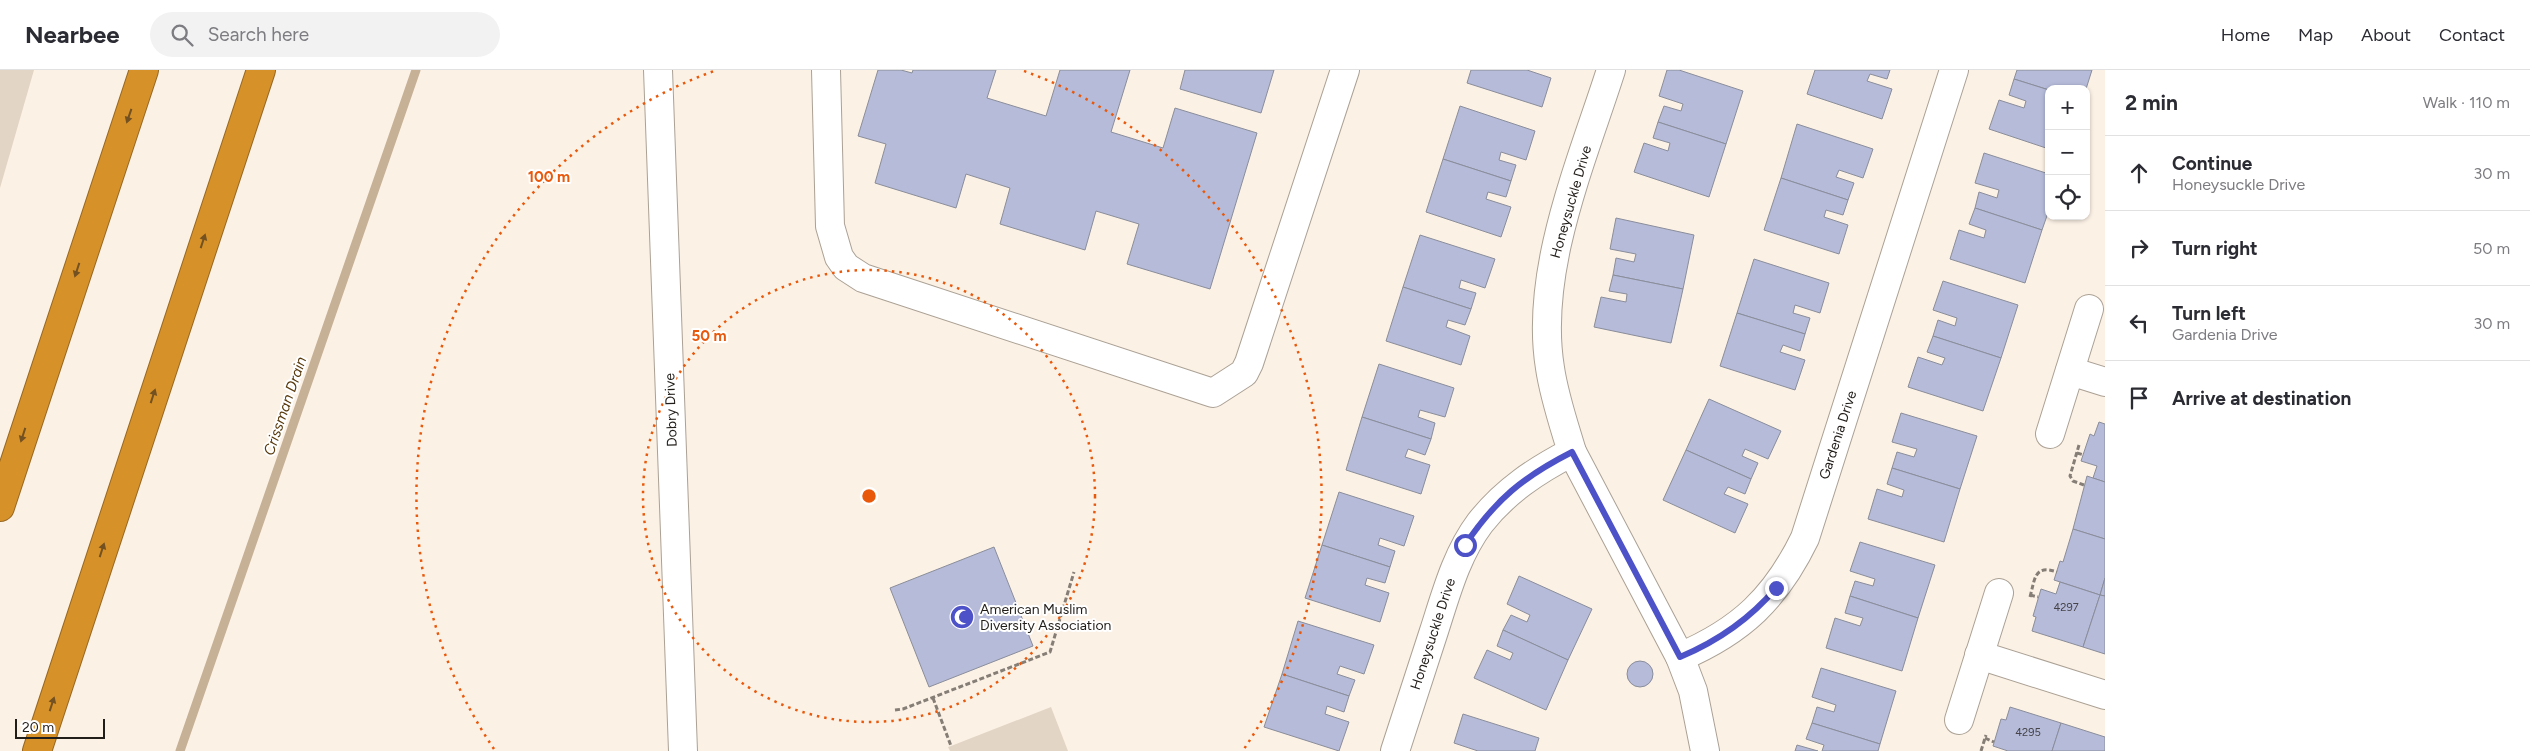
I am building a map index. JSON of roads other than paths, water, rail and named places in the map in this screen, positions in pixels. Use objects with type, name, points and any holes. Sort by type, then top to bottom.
[{"type":"highway","points":[[0,507],[144,70]]},
{"type":"highway","points":[[37,751],[261,70]]},
{"type":"street","name":"Dobry Drive","points":[[658,70],[683,751]]},
{"type":"street","points":[[826,70],[830,226],[839,257],[846,267],[863,278],[1213,393],[1244,373],[1249,363],[1346,70]]},
{"type":"street","name":"Honeysuckle Drive","points":[[1395,751],[1446,592],[1465,545],[1480,523],[1501,499],[1528,476],[1572,452],[1550,367],[1548,307],[1552,270],[1562,225],[1611,70]]},
{"type":"street","name":"Gardenia Drive","points":[[1680,657],[1710,644],[1759,608],[1792,564],[1805,538],[1954,70]]},
{"type":"street","points":[[2050,434],[2089,309]]},
{"type":"street","points":[[2070,371],[2105,382]]},
{"type":"street","points":[[1572,452],[1680,657],[1692,691],[1705,751]]},
{"type":"street","points":[[1959,720],[1999,593]]},
{"type":"street","points":[[1979,655],[2105,695]]},
{"type":"waterway","name":"Crissman Drain","points":[[180,751],[416,70]]},
{"type":"place","name":"American Muslim Diversity Association","points":[[962,617]]}]
